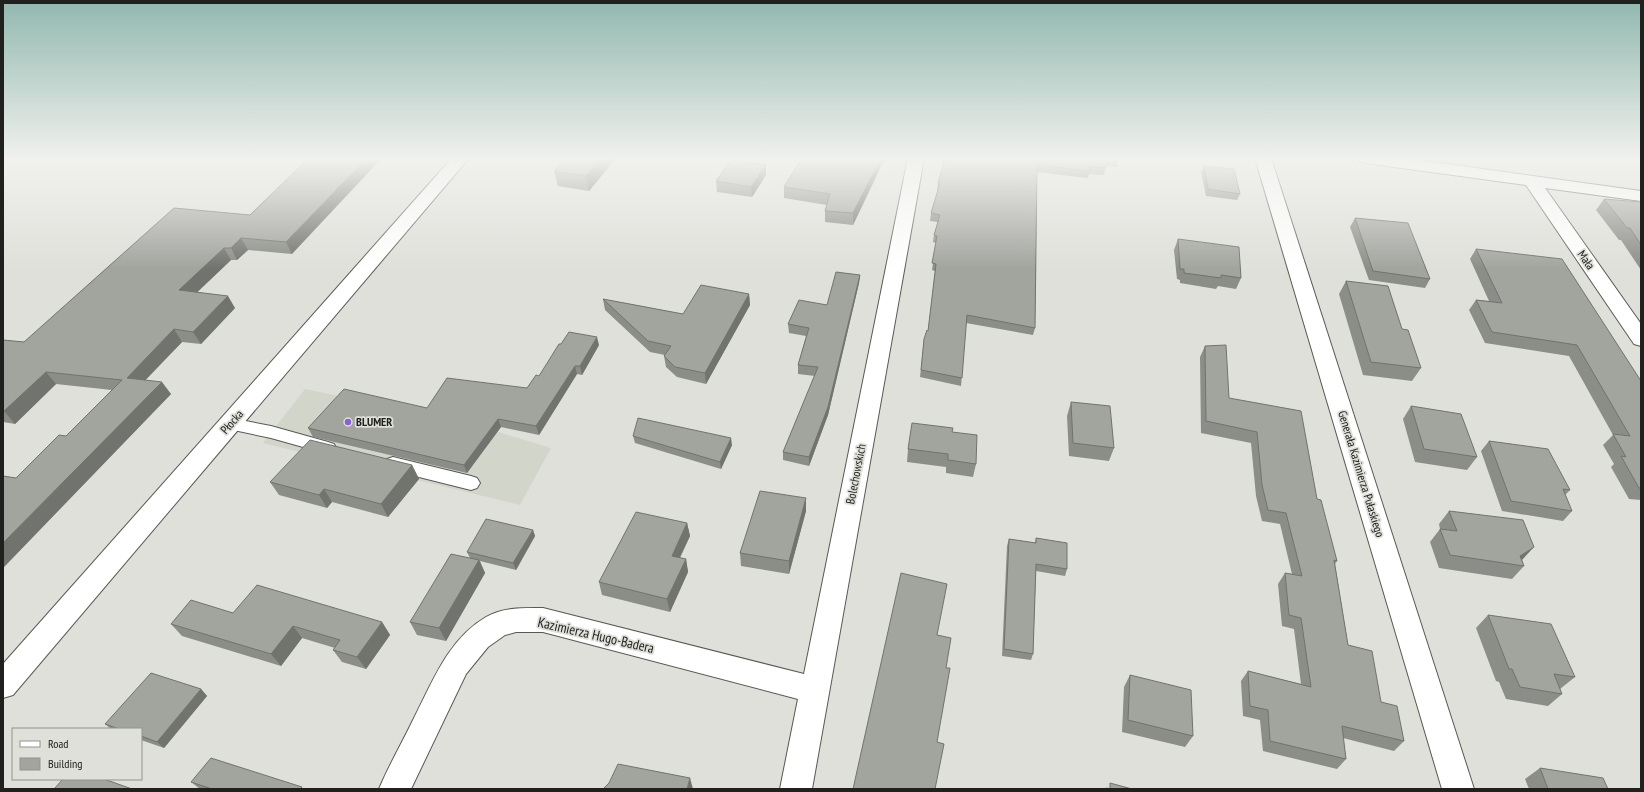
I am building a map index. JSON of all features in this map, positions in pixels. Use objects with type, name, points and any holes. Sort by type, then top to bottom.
[{"type":"street","name":"Płocka","points":[[3,685],[429,195]]},
{"type":"street","name":"Bolechowskich","points":[[796,789],[909,195]]},
{"type":"street","name":"Generała Kazimierza Pułaskiego","points":[[1274,195],[1458,789]]},
{"type":"street","name":"Mała","points":[[1542,195],[1641,339]]},
{"type":"street","name":"Kazimierza Hugo-Badera","points":[[395,789],[456,666],[478,638],[497,625],[516,620],[544,620],[815,690]]},
{"type":"lane","points":[[230,424],[271,432],[341,452]]},
{"type":"lane","points":[[379,461],[471,483]]},
{"type":"shaded area","points":[[305,389],[469,423],[551,448],[520,505],[263,443]]},
{"type":"building","points":[[271,195],[331,195],[286,242],[241,238],[231,248],[224,248],[179,290],[228,296],[193,332],[174,329],[127,378],[162,382],[3,543],[3,476],[16,478],[59,435],[66,436],[122,380],[46,372],[3,411],[3,340],[24,342],[174,208],[250,215]]},
{"type":"building","points":[[830,195],[862,195],[853,213],[825,211]]},
{"type":"building","points":[[936,195],[1037,195],[1035,328],[967,315],[962,378],[921,370],[924,339],[927,330],[928,331],[936,264],[932,263],[937,236],[934,235],[940,215],[931,213]]},
{"type":"building","points":[[1604,199],[1641,202],[1641,245],[1630,228],[1627,228]]},
{"type":"building","points":[[1355,218],[1408,223],[1430,279],[1373,271]]},
{"type":"building","points":[[1178,239],[1239,247],[1241,278],[1221,275],[1221,278],[1184,273],[1184,269],[1180,269]]},
{"type":"building","points":[[1476,249],[1562,259],[1641,381],[1641,488],[1639,488],[1621,456],[1626,457],[1613,434],[1630,436],[1577,345],[1492,332],[1476,300],[1502,303]]},
{"type":"building","points":[[836,272],[860,275],[828,407],[809,457],[783,452],[818,367],[798,365],[809,328],[788,324],[799,300],[827,305]]},
{"type":"building","points":[[1346,281],[1388,286],[1402,329],[1408,330],[1421,368],[1371,362]]},
{"type":"building","points":[[701,285],[749,294],[705,373],[675,367],[664,356],[671,346],[648,341],[603,299],[683,314]]},
{"type":"building","points":[[569,332],[597,337],[580,366],[575,366],[536,426],[498,419],[464,465],[308,428],[344,389],[427,408],[447,378],[527,388],[536,375],[539,376],[559,344],[561,344]]},
{"type":"building","points":[[1226,345],[1229,398],[1301,411],[1317,499],[1321,500],[1337,561],[1334,560],[1348,645],[1372,651],[1381,702],[1397,706],[1404,741],[1342,726],[1346,759],[1270,741],[1268,710],[1250,706],[1248,671],[1311,687],[1301,618],[1289,615],[1285,573],[1302,576],[1286,513],[1268,510],[1262,485],[1257,432],[1206,421],[1205,346]]},
{"type":"building","points":[[1071,402],[1110,406],[1114,448],[1073,443]]},
{"type":"building","points":[[1411,406],[1461,414],[1477,457],[1424,449]]},
{"type":"building","points":[[638,418],[731,438],[720,462],[633,436]]},
{"type":"building","points":[[912,423],[953,428],[952,432],[977,435],[976,464],[948,460],[948,454],[908,449]]},
{"type":"building","points":[[310,440],[412,465],[381,504],[324,489],[319,495],[270,482]]},
{"type":"building","points":[[1489,441],[1548,449],[1570,490],[1563,489],[1572,511],[1511,501]]},
{"type":"building","points":[[760,491],[806,498],[789,561],[740,553]]},
{"type":"building","points":[[1449,511],[1523,520],[1534,547],[1520,556],[1524,566],[1450,555],[1440,529],[1457,531]]},
{"type":"building","points":[[636,512],[687,523],[672,556],[686,559],[667,599],[599,582]]},
{"type":"building","points":[[486,519],[533,530],[513,563],[467,552]]},
{"type":"building","points":[[1036,538],[1067,543],[1067,569],[1036,564],[1033,654],[1004,649],[1009,539],[1036,543]]},
{"type":"building","points":[[451,554],[479,560],[439,628],[410,622]]},
{"type":"building","points":[[901,573],[947,584],[937,635],[951,638],[946,668],[950,668],[937,742],[944,744],[935,789],[853,789]]},
{"type":"building","points":[[257,585],[382,622],[357,657],[333,650],[340,640],[293,626],[271,654],[171,624],[191,600],[233,613]]},
{"type":"building","points":[[1488,615],[1551,624],[1575,677],[1554,674],[1562,694],[1520,687],[1512,669],[1509,669]]},
{"type":"building","points":[[151,673],[201,689],[157,742],[142,736],[142,728],[116,728],[105,724]]},
{"type":"building","points":[[1130,675],[1191,690],[1193,736],[1128,720]]},
{"type":"building","points":[[211,758],[302,787],[300,789],[212,789],[191,782]]},
{"type":"building","points":[[618,764],[690,778],[687,789],[603,789],[609,783]]},
{"type":"building","points":[[1540,768],[1603,778],[1608,789],[1548,789]]},
{"type":"building","points":[[62,780],[107,780],[132,789],[54,789]]},
{"type":"building","points":[[1110,783],[1132,789],[1110,789]]},
{"type":"place","name":"BLUMER","points":[[348,422]]}]
